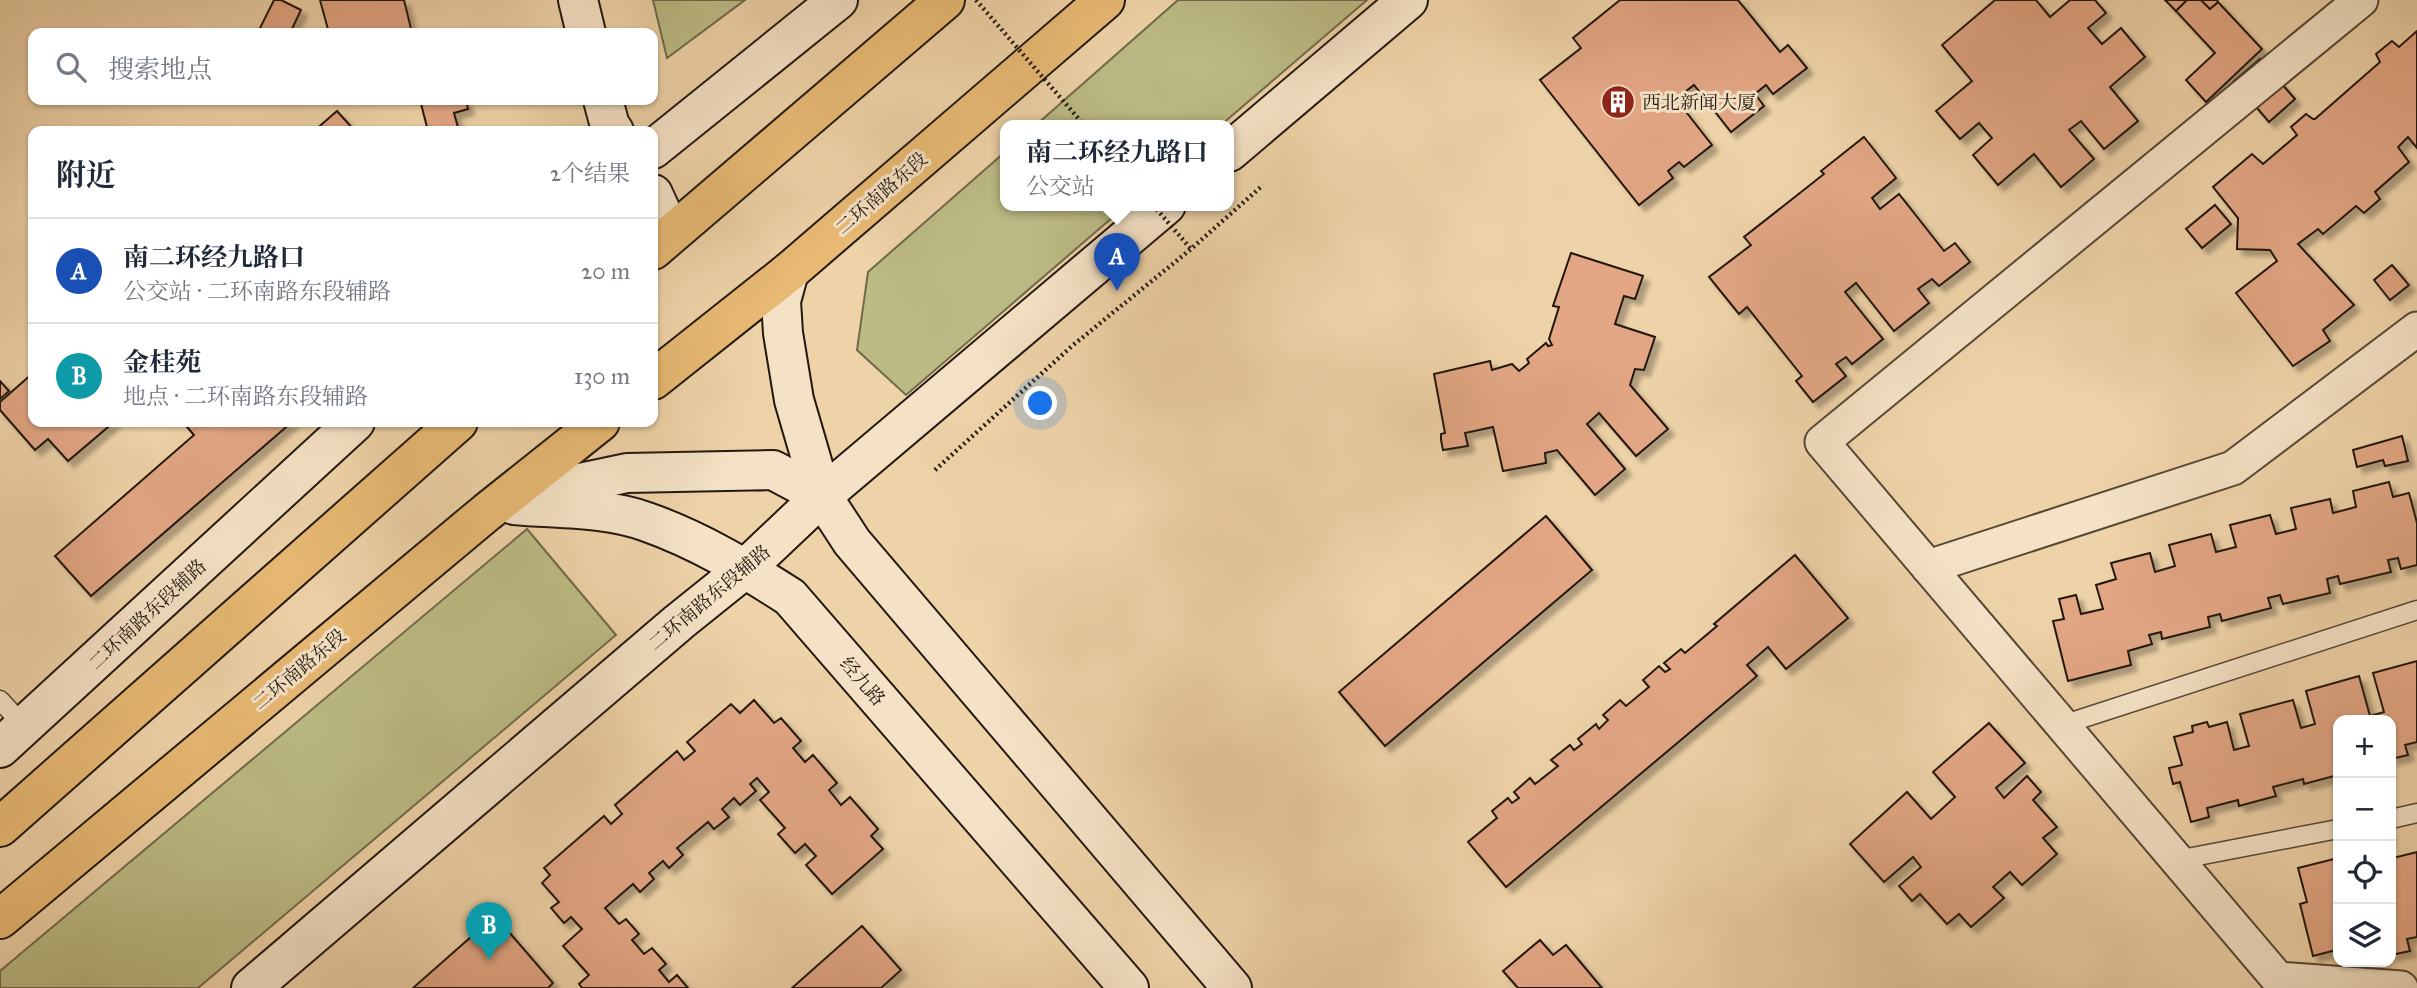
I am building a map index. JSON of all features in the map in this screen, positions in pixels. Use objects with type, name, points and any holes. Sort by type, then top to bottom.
[{"type":"highway","points":[[662,242],[945,0]]},
{"type":"highway","name":"二环南路东段","points":[[658,376],[789,272],[1105,0]]},
{"type":"highway","points":[[0,827],[452,427]]},
{"type":"highway","name":"二环南路东段","points":[[0,919],[500,509],[594,427]]},
{"type":"main road","points":[[578,0],[585,28]]},
{"type":"main road","points":[[658,145],[838,0]]},
{"type":"main road","points":[[1234,148],[1408,0]]},
{"type":"main road","points":[[604,105],[610,126]]},
{"type":"main road","name":"二环南路东段辅路","points":[[251,988],[679,622],[746,569],[822,496],[1159,211]]},
{"type":"main road","points":[[658,221],[662,242]]},
{"type":"main road","points":[[789,272],[781,301],[783,333],[794,400],[822,496],[852,542],[1232,988]]},
{"type":"main road","name":"二环南路东段辅路","points":[[8,725],[349,427]]},
{"type":"main road","points":[[500,509],[570,485],[627,472],[773,470],[822,496]]},
{"type":"main road","name":"经九路","points":[[500,509],[608,513],[646,522],[746,569],[790,597],[1129,988]]},
{"type":"street","points":[[2361,0],[1822,442],[2278,979],[2401,988]]},
{"type":"street","points":[[1928,567],[2233,468],[2417,329]]},
{"type":"lane","points":[[2062,725],[2417,610]]},
{"type":"lane","points":[[2396,817],[2417,813]]},
{"type":"lane","points":[[2177,860],[2333,830]]},
{"type":"path","points":[[976,0],[1080,120]]},
{"type":"path","points":[[1234,211],[1263,185]]},
{"type":"path","points":[[1158,211],[1191,249]]},
{"type":"path","points":[[935,470],[1072,346],[1234,211]]},
{"type":"shaded area","points":[[653,0],[745,0],[667,58]]},
{"type":"shaded area","points":[[1178,0],[1367,0],[1227,120],[1042,120]]},
{"type":"shaded area","points":[[1000,156],[1000,211],[1120,211],[906,395],[857,350],[868,272]]},
{"type":"shaded area","points":[[527,529],[616,635],[198,988],[0,988],[0,971]]},
{"type":"building","points":[[274,0],[281,0],[301,10],[292,28],[260,28]]},
{"type":"building","points":[[320,0],[404,0],[411,28],[328,28]]},
{"type":"building","name":"西北新闻大厦","points":[[1620,0],[1738,0],[1780,52],[1788,45],[1807,68],[1773,94],[1766,85],[1755,94],[1764,106],[1731,132],[1694,85],[1676,99],[1712,145],[1684,167],[1679,162],[1668,171],[1673,178],[1639,205],[1540,80],[1581,48],[1573,38]]},
{"type":"building","points":[[1995,0],[2036,0],[2050,17],[2070,0],[2095,0],[2106,13],[2088,28],[2102,44],[2121,28],[2145,57],[2110,87],[2138,121],[2104,149],[2081,121],[2069,130],[2094,159],[2061,187],[2034,154],[1998,185],[1973,155],[1992,138],[1979,123],[1960,139],[1936,111],[1972,81],[1942,45]]},
{"type":"building","points":[[2165,0],[2187,0],[2176,11]]},
{"type":"building","points":[[2187,0],[2201,0],[2210,9],[2218,2],[2262,49],[2206,102],[2186,80],[2215,53],[2176,11]]},
{"type":"building","points":[[2201,0],[2217,0],[2218,2],[2210,9]]},
{"type":"building","points":[[2417,31],[2417,148],[2408,137],[2398,147],[2409,162],[2375,192],[2380,199],[2364,213],[2356,206],[2323,234],[2318,229],[2298,244],[2354,305],[2323,330],[2330,341],[2293,366],[2236,293],[2277,261],[2270,250],[2237,249],[2238,218],[2213,187],[2252,154],[2263,164],[2297,135],[2291,127],[2306,114],[2315,119],[2380,62],[2376,54],[2392,41],[2399,47]]},
{"type":"building","points":[[2260,59],[2295,99],[2269,122],[2234,81]]},
{"type":"building","points":[[421,105],[467,105],[468,109],[454,113],[458,126],[427,126]]},
{"type":"building","points":[[337,111],[350,126],[320,126]]},
{"type":"building","points":[[1864,137],[1896,178],[1872,198],[1880,209],[1899,194],[1944,251],[1955,243],[1970,262],[1939,286],[1932,279],[1918,289],[1929,303],[1894,331],[1856,283],[1845,292],[1883,339],[1852,364],[1846,357],[1836,364],[1846,376],[1813,402],[1796,381],[1802,376],[1747,307],[1739,314],[1709,277],[1751,245],[1744,237],[1824,174],[1821,171]]},
{"type":"building","points":[[2215,205],[2231,224],[2202,248],[2186,229]]},
{"type":"building","points":[[1571,253],[1643,276],[1635,299],[1624,296],[1615,324],[1655,337],[1644,370],[1635,369],[1630,385],[1668,429],[1636,456],[1599,413],[1587,424],[1625,469],[1595,495],[1557,450],[1545,453],[1546,463],[1503,471],[1493,427],[1465,433],[1468,446],[1443,450],[1441,434],[1445,433],[1434,374],[1490,361],[1492,370],[1512,364],[1519,371],[1529,363],[1527,359],[1546,343],[1548,346],[1552,345],[1549,339],[1559,307],[1553,306]]},
{"type":"building","points":[[2392,265],[2409,285],[2390,300],[2374,280]]},
{"type":"building","points":[[28,377],[28,427],[108,427],[68,461],[48,439],[35,450],[0,410],[0,402]]},
{"type":"building","points":[[0,381],[9,391],[0,399]]},
{"type":"building","points":[[187,427],[286,427],[91,596],[55,556],[194,435]]},
{"type":"building","points":[[2402,436],[2408,461],[2385,466],[2383,460],[2357,467],[2353,450]]},
{"type":"building","points":[[2389,482],[2393,497],[2409,493],[2417,523],[2417,565],[2401,569],[2398,558],[2388,560],[2391,572],[2340,584],[2338,576],[2327,579],[2330,593],[2283,604],[2280,595],[2268,598],[2271,608],[2222,621],[2220,614],[2208,617],[2210,627],[2162,639],[2161,632],[2149,635],[2152,644],[2128,651],[2131,665],[2068,681],[2053,621],[2064,619],[2059,599],[2076,595],[2081,614],[2103,609],[2096,585],[2116,579],[2111,563],[2150,553],[2155,572],[2175,566],[2169,545],[2211,534],[2216,552],[2236,547],[2230,525],[2270,515],[2276,534],[2296,529],[2291,508],[2330,499],[2333,513],[2356,507],[2353,491]]},
{"type":"building","points":[[1546,516],[1592,570],[1385,746],[1339,692]]},
{"type":"building","points":[[1795,555],[1848,618],[1786,669],[1768,647],[1747,665],[1757,676],[1506,887],[1468,842],[1497,818],[1492,811],[1508,798],[1512,803],[1519,798],[1514,792],[1530,778],[1535,784],[1558,766],[1551,760],[1570,745],[1574,750],[1582,744],[1578,739],[1596,724],[1599,729],[1608,720],[1603,715],[1620,700],[1626,706],[1649,687],[1643,680],[1659,666],[1665,672],[1670,669],[1664,663],[1681,649],[1685,653],[1717,626],[1714,624]]},
{"type":"building","points":[[2417,661],[2417,742],[2405,745],[2408,755],[2396,758],[2396,715],[2374,715],[2384,712],[2373,673]]},
{"type":"building","points":[[2359,676],[2370,715],[2333,715],[2333,776],[2304,784],[2303,779],[2273,787],[2276,796],[2239,806],[2238,800],[2207,808],[2209,817],[2191,822],[2180,782],[2173,784],[2169,768],[2182,765],[2174,737],[2193,732],[2192,726],[2207,722],[2209,727],[2227,722],[2234,750],[2249,746],[2240,714],[2293,700],[2301,728],[2315,724],[2306,691]]},
{"type":"building","points":[[754,700],[774,723],[781,718],[801,741],[793,748],[805,762],[813,755],[837,783],[829,790],[841,805],[850,797],[878,829],[871,836],[883,849],[832,894],[806,865],[816,856],[805,844],[795,853],[778,834],[785,828],[760,800],[769,792],[757,778],[750,784],[756,791],[740,805],[734,798],[722,809],[729,817],[714,829],[708,822],[677,848],[683,855],[669,868],[663,861],[649,873],[654,879],[640,892],[633,884],[605,908],[619,924],[626,919],[639,934],[632,940],[644,954],[652,948],[666,964],[659,970],[669,982],[677,975],[688,988],[582,988],[579,984],[589,975],[563,946],[582,929],[571,917],[564,923],[551,908],[559,902],[542,883],[550,875],[544,868],[604,816],[611,824],[622,814],[615,805],[677,751],[684,760],[695,751],[687,742],[731,704],[740,713]]},
{"type":"building","points":[[1989,723],[2025,763],[1996,788],[2004,798],[2027,776],[2041,792],[2033,800],[2057,827],[2043,838],[2057,854],[2022,885],[2010,872],[1993,887],[2004,898],[1971,927],[1959,914],[1947,924],[1920,894],[1912,901],[1899,886],[1921,867],[1913,857],[1884,882],[1850,844],[1907,792],[1931,819],[1955,797],[1933,772]]},
{"type":"building","points":[[2417,852],[2417,937],[2407,939],[2410,951],[2396,954],[2396,904],[2396,857]]},
{"type":"building","points":[[2333,859],[2333,951],[2313,956],[2300,904],[2307,902],[2298,868]]},
{"type":"building","points":[[502,924],[553,983],[548,988],[413,988],[480,929],[487,937]]},
{"type":"building","points":[[862,926],[901,970],[881,988],[792,988]]},
{"type":"building","points":[[1540,940],[1553,955],[1566,945],[1602,988],[1518,988],[1503,971]]},
{"type":"place","name":"西北新闻大厦","points":[[1618,102]]},
{"type":"place","name":"南二环经九路口","points":[[1117,291]]},
{"type":"place","name":"金桂苑","points":[[489,960]]}]
